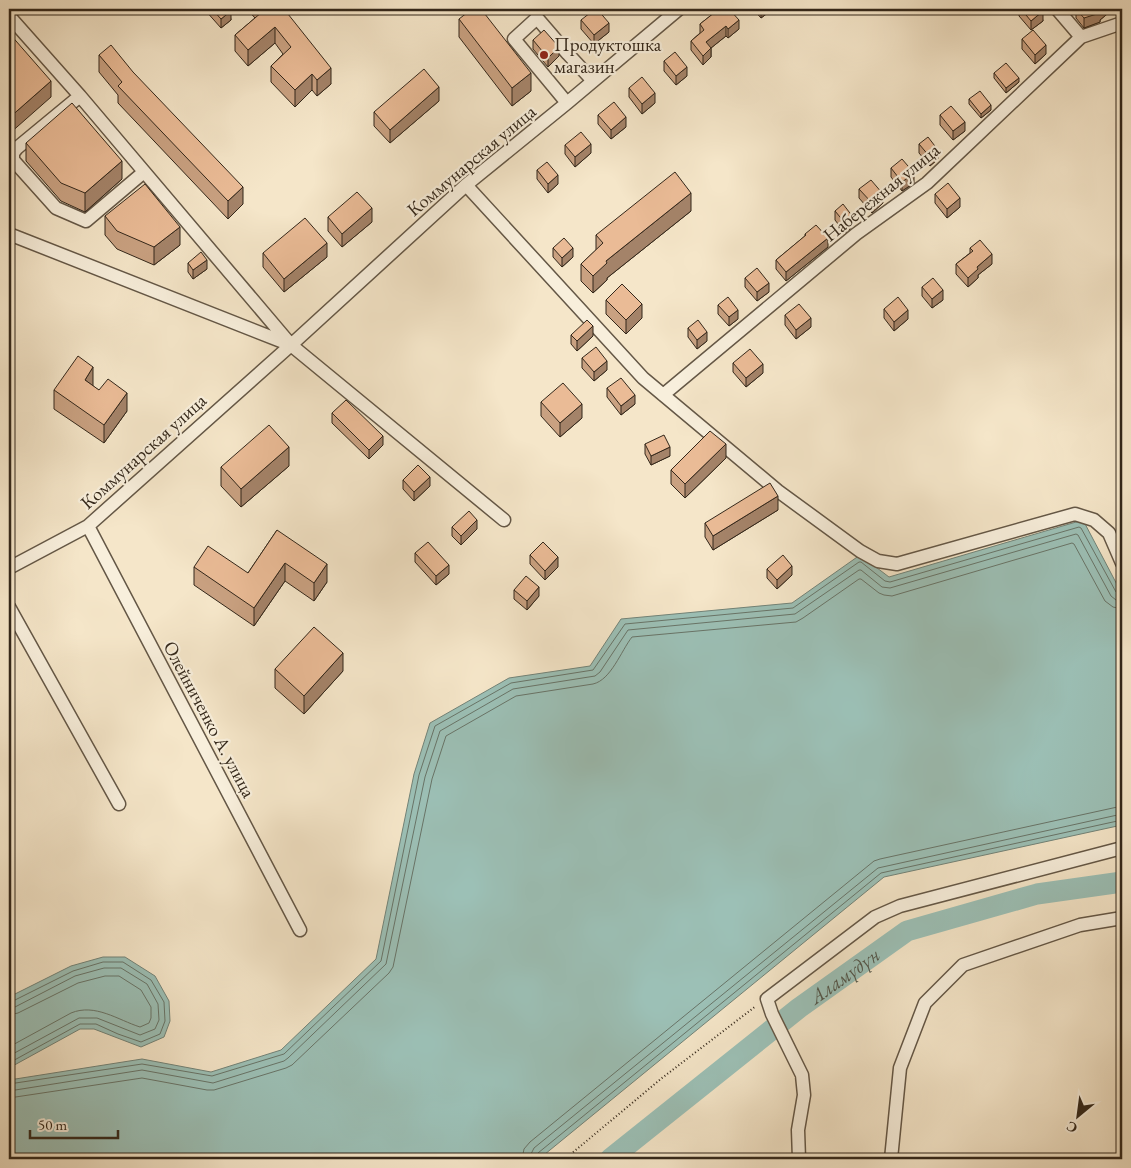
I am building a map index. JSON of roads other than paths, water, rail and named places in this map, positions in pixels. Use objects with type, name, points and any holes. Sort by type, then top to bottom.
[{"type":"street","name":"Коммунарская улица","points":[[9,568],[88,526],[291,345],[466,185],[678,9]]},
{"type":"street","points":[[1057,9],[1081,37]]},
{"type":"street","points":[[9,16],[80,96],[291,345],[504,520]]},
{"type":"street","points":[[567,103],[514,39],[537,18],[593,81]]},
{"type":"street","name":"Набережная улица","points":[[664,395],[856,234],[927,184],[1081,37],[1122,23]]},
{"type":"street","points":[[80,96],[17,148],[13,160],[56,208],[86,221],[144,172]]},
{"type":"street","points":[[466,185],[643,378],[778,491],[878,561],[897,564],[1075,514],[1094,520],[1109,533],[1122,563]]},
{"type":"street","points":[[9,234],[291,345]]},
{"type":"street","name":"Олейниченко А. улица","points":[[88,526],[300,930]]},
{"type":"street","points":[[9,607],[119,804]]},
{"type":"street","points":[[799,1159],[798,1130],[804,1095],[802,1075],[772,1014],[767,999],[875,917],[900,906],[1122,848]]},
{"type":"street","points":[[891,1159],[900,1068],[925,1004],[963,965],[1080,925],[1122,918]]},
{"type":"water","points":[[1083,520],[1122,594],[1122,825],[884,877],[539,1159],[9,1159],[9,1080],[142,1059],[211,1072],[281,1050],[376,959],[414,774],[430,723],[509,678],[590,666],[621,619],[792,603],[860,555],[889,577]]},
{"type":"water","points":[[103,957],[125,957],[155,976],[169,1001],[170,1021],[164,1037],[141,1047],[94,1029],[80,1029],[9,1068],[9,997],[71,966]]},
{"type":"waterway","name":"Аламүдүн","points":[[610,1159],[799,1008],[907,931],[1037,894],[1122,882]]},
{"type":"place","name":"Продуктошка магазин","points":[[544,55]]}]
